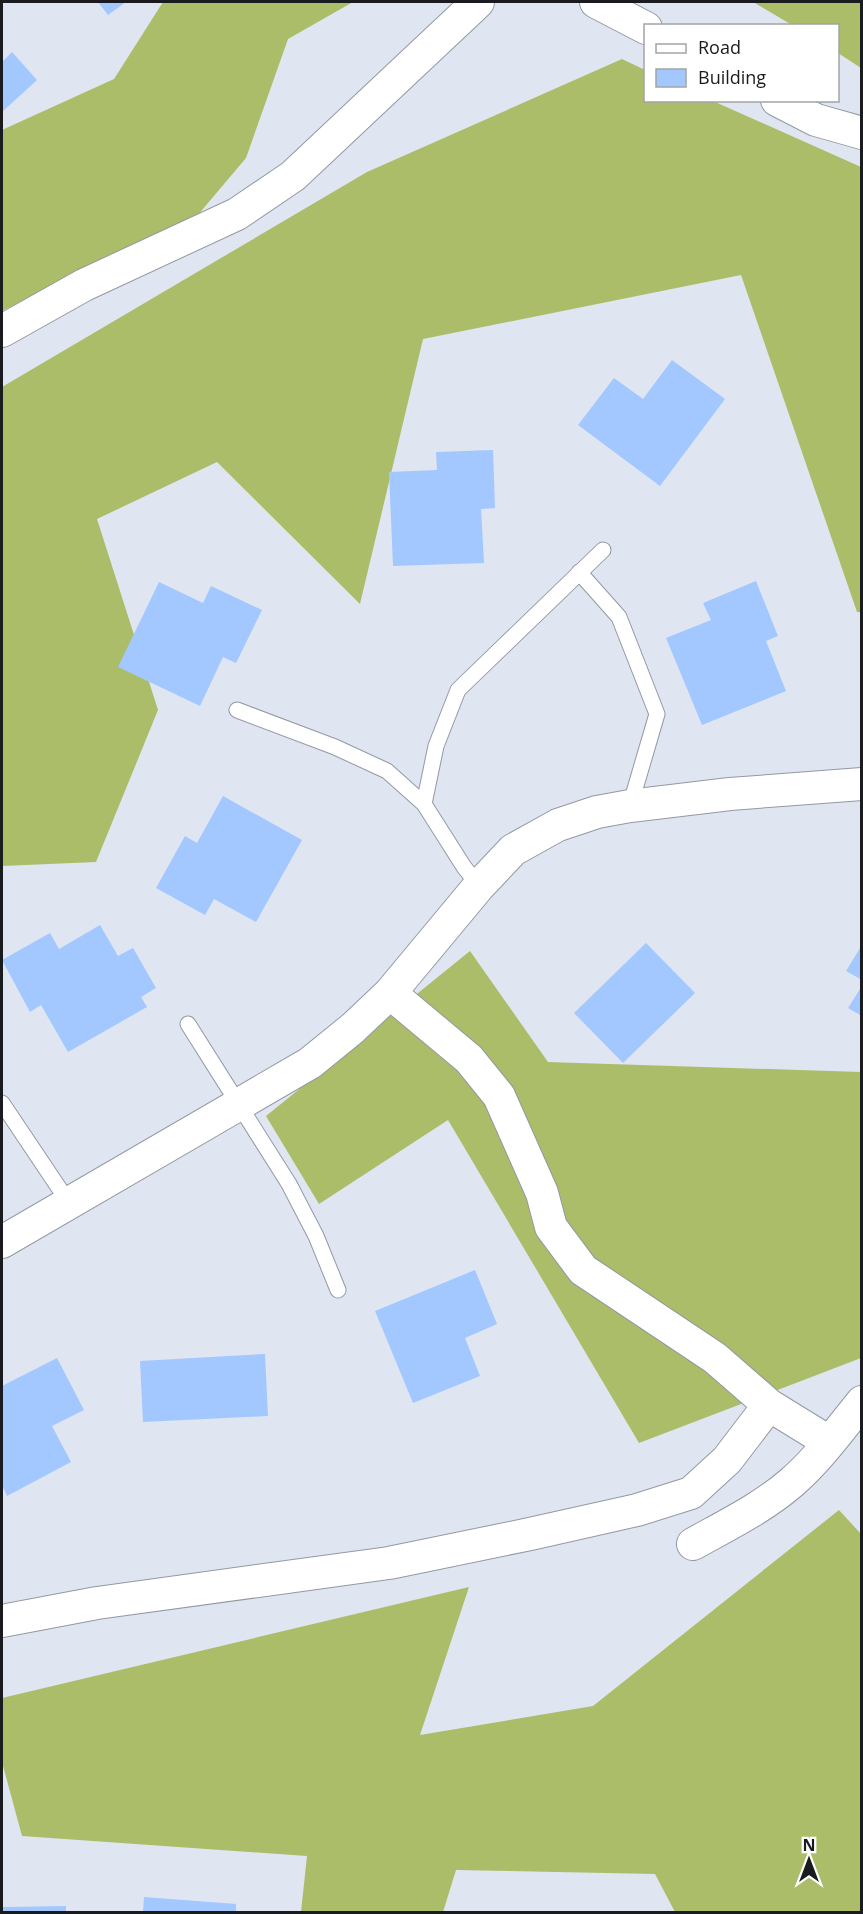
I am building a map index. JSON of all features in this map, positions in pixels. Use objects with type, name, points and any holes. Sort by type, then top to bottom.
[{"type":"street","points":[[2,331],[84,285],[237,214],[293,176],[478,2]]},
{"type":"street","points":[[596,2],[644,27]]},
{"type":"street","points":[[781,102],[816,120],[861,133]]},
{"type":"street","points":[[2,1242],[310,1063],[353,1028],[390,993],[478,886],[513,850],[558,825],[597,812],[630,806],[730,794],[861,784]]},
{"type":"street","points":[[390,993],[469,1059],[499,1096],[542,1193],[551,1227],[583,1270],[715,1358],[769,1405],[829,1442]]},
{"type":"street","points":[[693,1544],[760,1506],[793,1482],[861,1402]]},
{"type":"street","points":[[2,1621],[96,1603],[389,1563],[637,1510],[691,1493],[728,1460],[769,1405]]},
{"type":"lane","points":[[424,804],[436,746],[458,690],[603,550]]},
{"type":"lane","points":[[579,572],[620,617],[657,714],[630,806]]},
{"type":"lane","points":[[237,710],[335,747],[387,771],[424,804],[478,886]]},
{"type":"lane","points":[[188,1024],[289,1184],[316,1236],[338,1290]]},
{"type":"lane","points":[[2,1102],[69,1203]]},
{"type":"green space","points":[[163,2],[353,2],[288,39],[246,158],[197,216],[2,311],[2,130],[114,79]]},
{"type":"green space","points":[[753,2],[861,2],[861,68],[839,54],[839,24],[790,24]]},
{"type":"green space","points":[[622,59],[644,70],[644,102],[715,102],[861,167],[861,612],[857,612],[741,275],[423,339],[360,604],[217,462],[97,519],[158,710],[96,862],[2,866],[2,387],[367,172]]},
{"type":"green space","points":[[470,951],[548,1062],[861,1072],[861,1358],[639,1443],[448,1120],[319,1204],[266,1116]]},
{"type":"green space","points":[[839,1510],[861,1534],[861,1912],[675,1912],[655,1874],[456,1870],[443,1912],[301,1912],[307,1856],[22,1836],[2,1762],[2,1698],[469,1587],[420,1735],[593,1706]]},
{"type":"building","points":[[98,2],[126,2],[108,15]]},
{"type":"building","points":[[12,52],[37,80],[2,112],[2,62]]},
{"type":"building","points":[[672,360],[725,399],[660,486],[578,425],[614,378],[643,399]]},
{"type":"building","points":[[493,450],[495,508],[481,509],[484,563],[393,566],[389,472],[437,470],[436,452]]},
{"type":"building","points":[[756,581],[778,636],[766,641],[786,691],[702,725],[666,638],[711,620],[703,603]]},
{"type":"building","points":[[159,582],[203,603],[211,586],[262,610],[236,663],[223,657],[200,706],[118,667]]},
{"type":"building","points":[[223,796],[302,840],[256,922],[214,899],[205,915],[156,888],[185,836],[197,843]]},
{"type":"building","points":[[100,925],[118,956],[133,948],[156,988],[141,997],[147,1007],[68,1052],[41,1005],[30,1012],[2,960],[50,933],[59,949]]},
{"type":"building","points":[[646,943],[695,993],[623,1063],[574,1013]]},
{"type":"building","points":[[862,945],[862,980],[846,971]]},
{"type":"building","points":[[862,986],[862,1016],[848,1008]]},
{"type":"building","points":[[475,1270],[497,1324],[465,1338],[480,1376],[413,1403],[375,1311]]},
{"type":"building","points":[[265,1354],[268,1416],[143,1422],[140,1361]]},
{"type":"building","points":[[57,1358],[84,1410],[52,1426],[71,1462],[7,1496],[2,1485],[2,1386]]},
{"type":"building","points":[[144,1897],[236,1904],[236,1912],[143,1912]]},
{"type":"building","points":[[66,1906],[66,1912],[2,1912],[2,1907]]}]
